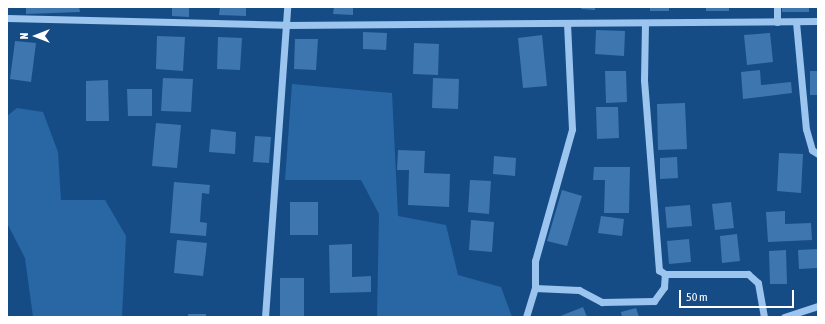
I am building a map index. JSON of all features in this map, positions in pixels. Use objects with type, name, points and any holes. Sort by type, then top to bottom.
[{"type":"street","points":[[265,317],[287,7]]},
{"type":"street","points":[[777,7],[777,22]]},
{"type":"street","points":[[7,18],[285,25],[818,21]]},
{"type":"street","points":[[796,22],[806,129],[812,150],[818,154]]},
{"type":"street","points":[[526,317],[535,288],[536,261],[572,129],[567,23]]},
{"type":"street","points":[[535,288],[579,290],[602,302],[648,302],[654,301],[664,287],[665,274],[657,263],[655,241],[644,80],[645,23]]},
{"type":"street","points":[[665,274],[748,274],[758,283],[764,317]]},
{"type":"street","points":[[784,317],[818,306]]},
{"type":"shaded area","points":[[292,84],[392,93],[398,216],[446,225],[458,275],[501,287],[512,317],[377,317],[379,214],[361,180],[285,180]]},
{"type":"shaded area","points":[[17,108],[43,112],[58,152],[61,200],[105,200],[126,236],[122,317],[33,317],[25,258],[7,223],[7,116]]},
{"type":"building","points":[[26,7],[79,7],[80,12],[26,14]]},
{"type":"building","points":[[172,7],[189,7],[189,17],[172,16]]},
{"type":"building","points":[[220,7],[246,7],[246,16],[219,15]]},
{"type":"building","points":[[334,7],[353,7],[353,15],[333,14]]},
{"type":"building","points":[[582,7],[595,7],[595,10],[581,9]]},
{"type":"building","points":[[650,7],[669,7],[669,11],[650,11]]},
{"type":"building","points":[[706,7],[729,7],[729,11],[706,11]]},
{"type":"building","points":[[782,7],[809,7],[809,12],[782,12]]},
{"type":"building","points":[[596,30],[625,31],[624,56],[595,54]]},
{"type":"building","points":[[363,32],[387,33],[386,50],[363,49]]},
{"type":"building","points":[[770,33],[773,62],[747,65],[744,35]]},
{"type":"building","points":[[542,35],[547,86],[523,88],[518,38]]},
{"type":"building","points":[[157,36],[185,37],[183,71],[156,69]]},
{"type":"building","points":[[218,37],[242,38],[240,70],[217,69]]},
{"type":"building","points":[[295,39],[318,39],[316,70],[294,69]]},
{"type":"building","points":[[15,41],[36,43],[31,82],[10,79]]},
{"type":"building","points":[[414,43],[439,44],[438,75],[413,74]]},
{"type":"building","points":[[760,70],[761,85],[791,82],[792,93],[743,99],[741,72]]},
{"type":"building","points":[[605,71],[626,71],[627,102],[606,103]]},
{"type":"building","points":[[810,71],[818,71],[818,95],[810,95]]},
{"type":"building","points":[[163,78],[193,79],[191,112],[161,111]]},
{"type":"building","points":[[433,78],[459,79],[458,109],[432,108]]},
{"type":"building","points":[[108,80],[109,121],[86,121],[86,81]]},
{"type":"building","points":[[127,89],[152,89],[152,116],[128,116]]},
{"type":"building","points":[[685,103],[687,149],[658,150],[657,104]]},
{"type":"building","points":[[596,107],[618,107],[619,138],[597,139]]},
{"type":"building","points":[[156,123],[181,125],[177,168],[152,166]]},
{"type":"building","points":[[211,129],[236,132],[235,154],[209,152]]},
{"type":"building","points":[[255,136],[271,137],[269,163],[253,162]]},
{"type":"building","points":[[398,150],[425,151],[424,173],[450,174],[449,207],[408,205],[409,170],[397,170]]},
{"type":"building","points":[[779,153],[803,154],[801,193],[777,191]]},
{"type":"building","points":[[494,156],[516,158],[515,176],[493,174]]},
{"type":"building","points":[[677,157],[678,178],[660,179],[660,158]]},
{"type":"building","points":[[594,167],[630,167],[629,213],[604,213],[605,180],[593,180]]},
{"type":"building","points":[[470,180],[491,181],[489,214],[468,212]]},
{"type":"building","points":[[174,182],[210,185],[209,194],[202,193],[200,222],[207,223],[206,236],[170,233]]},
{"type":"building","points":[[562,190],[582,196],[567,246],[547,241]]},
{"type":"building","points":[[290,202],[318,202],[318,235],[290,235]]},
{"type":"building","points":[[731,202],[734,228],[715,230],[712,204]]},
{"type":"building","points":[[690,205],[692,226],[667,228],[665,207]]},
{"type":"building","points":[[785,211],[785,224],[811,223],[812,240],[768,242],[766,212]]},
{"type":"building","points":[[601,216],[624,219],[622,236],[598,233]]},
{"type":"building","points":[[471,220],[494,222],[492,252],[469,250]]},
{"type":"building","points":[[737,234],[740,261],[722,263],[720,236]]},
{"type":"building","points":[[689,239],[691,262],[669,264],[667,241]]},
{"type":"building","points":[[177,240],[207,243],[203,276],[174,273]]},
{"type":"building","points":[[352,244],[352,277],[371,276],[371,292],[330,293],[329,245]]},
{"type":"building","points":[[818,249],[818,268],[799,269],[798,250]]},
{"type":"building","points":[[786,250],[787,284],[770,284],[769,251]]},
{"type":"building","points":[[280,278],[304,278],[304,316],[280,316]]},
{"type":"building","points":[[583,307],[587,317],[558,317]]},
{"type":"building","points":[[636,308],[639,317],[622,317],[621,312]]},
{"type":"building","points":[[188,314],[206,314],[206,317],[188,317]]}]
